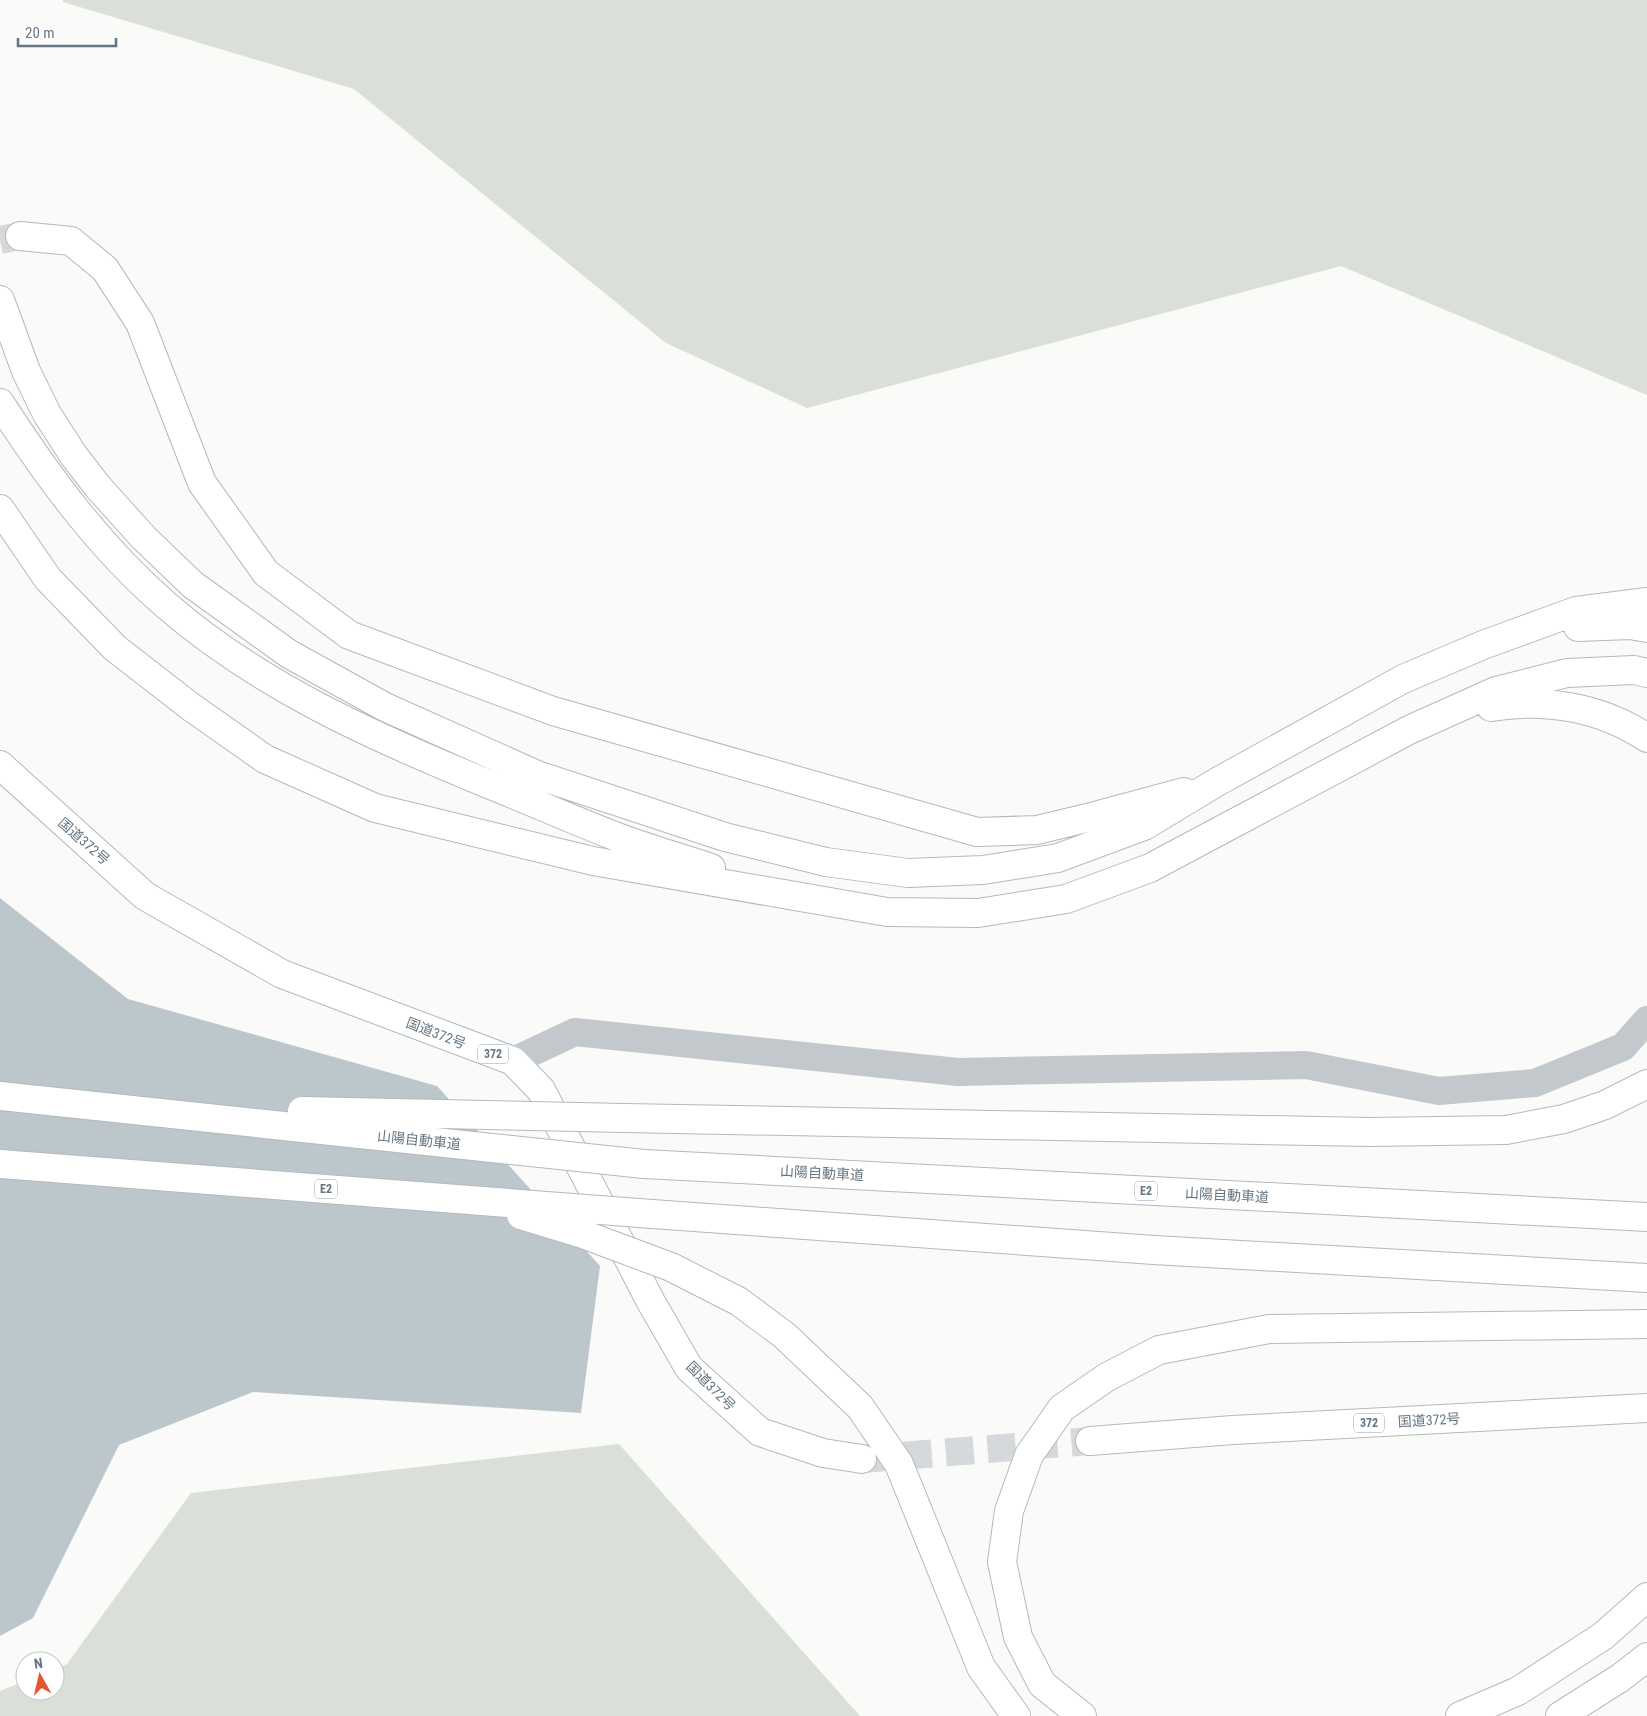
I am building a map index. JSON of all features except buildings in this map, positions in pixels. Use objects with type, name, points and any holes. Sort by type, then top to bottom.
[{"type":"highway","points":[[20,236],[71,241],[104,269],[140,323],[202,482],[266,574],[349,635],[553,711],[978,832],[1037,830],[1217,782]]},
{"type":"highway","points":[[0,300],[26,371],[47,414],[74,456],[144,538],[193,585],[290,654],[385,707],[537,775],[725,837],[826,862],[908,873],[983,870],[1058,858],[1144,826],[1217,782],[1403,678],[1483,644],[1576,611],[1647,602]]},
{"type":"highway","points":[[0,386],[29,447]]},
{"type":"highway","points":[[0,403],[29,447],[84,522],[128,570],[168,606],[222,647],[287,690],[394,745],[620,838],[796,896]]},
{"type":"highway","points":[[0,509],[48,579],[115,648],[191,708],[265,759],[375,808],[593,862],[887,912],[978,913],[1066,899],[1150,868],[1409,730],[1496,691],[1567,673],[1634,670],[1647,673]]},
{"type":"highway","points":[[1483,644],[1564,628],[1630,625],[1647,628]]},
{"type":"highway","points":[[1409,730],[1492,706],[1530,702],[1570,707],[1605,716],[1647,738]]},
{"type":"highway","name":"国道372号","points":[[0,765],[145,896],[282,974],[514,1061],[541,1090],[651,1302],[689,1368],[760,1432],[823,1453],[862,1459]]},
{"type":"highway","points":[[103,1106],[1360,1132],[1506,1130],[1564,1119],[1605,1105],[1647,1084]]},
{"type":"highway","name":"山陽自動車道","points":[[0,1096],[644,1164],[1647,1218]]},
{"type":"highway","name":"E2","points":[[0,1164],[652,1214],[1144,1249],[1647,1278]]},
{"type":"highway","points":[[472,1200],[580,1233],[671,1267],[738,1300],[784,1336],[860,1407],[899,1464],[981,1667],[1016,1716]]},
{"type":"highway","points":[[1082,1716],[1042,1684],[1018,1637],[1002,1562],[1009,1511],[1029,1456],[1062,1408],[1107,1376],[1159,1350],[1269,1329],[1647,1324]]},
{"type":"highway","name":"国道372号","points":[[1090,1441],[1233,1430],[1647,1408]]},
{"type":"highway","points":[[1460,1716],[1518,1691],[1603,1636],[1647,1597]]},
{"type":"highway","points":[[1560,1716],[1620,1678],[1647,1657]]},
{"type":"street","points":[[514,1061],[575,1032],[958,1072],[1306,1065],[1439,1091],[1534,1083],[1623,1047],[1647,1020]]},
{"type":"shaded area","points":[[63,0],[1647,0],[1647,395],[1341,266],[807,408],[666,343],[354,89],[63,2]]},
{"type":"shaded area","points":[[0,898],[128,999],[437,1086],[600,1266],[581,1413],[253,1392],[119,1445],[33,1618],[0,1636]]},
{"type":"shaded area","points":[[619,1444],[860,1716],[0,1716],[0,1691],[15,1685],[15,1701],[65,1701],[65,1665],[191,1493]]},
{"type":"tunnel","points":[[0,240],[20,236]]},
{"type":"tunnel","points":[[862,1459],[1090,1441]]}]
